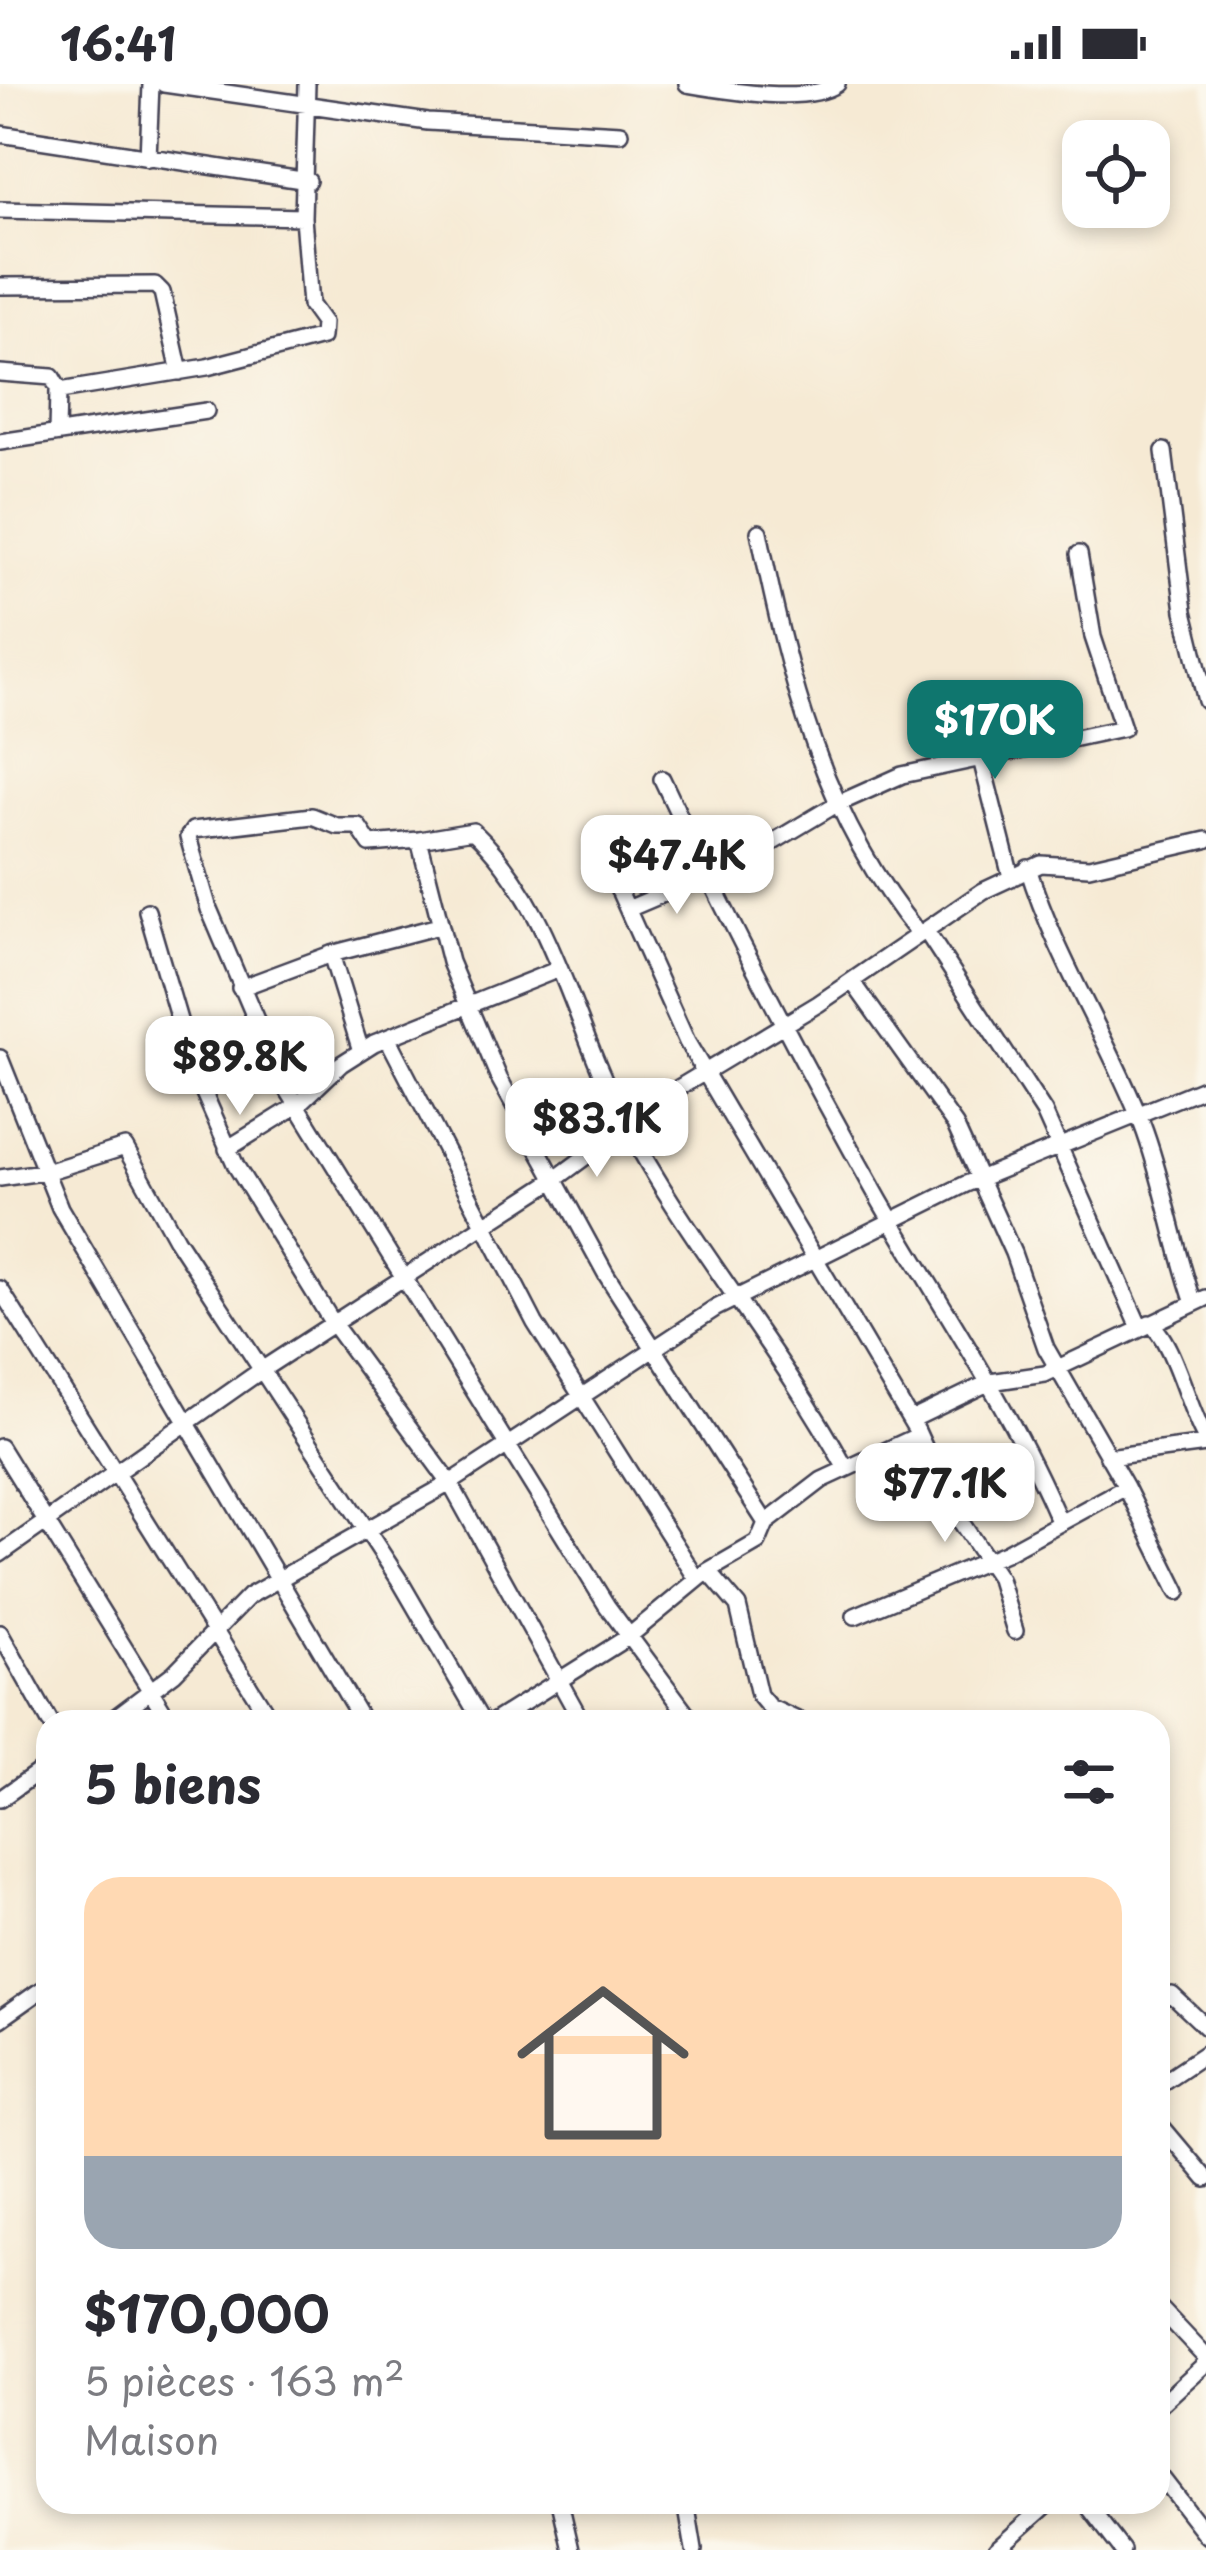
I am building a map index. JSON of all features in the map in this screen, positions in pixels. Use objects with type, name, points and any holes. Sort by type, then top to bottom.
[{"type":"street","points":[[148,158],[151,84]]},
{"type":"street","points":[[164,84],[428,122],[620,133]]},
{"type":"street","points":[[58,391],[180,371],[325,334],[310,305],[303,217],[308,181],[307,84]]},
{"type":"street","points":[[687,84],[781,93],[817,92],[837,84]]},
{"type":"street","points":[[0,134],[308,181]]},
{"type":"street","points":[[0,210],[303,217]]},
{"type":"street","points":[[0,286],[155,285],[162,292],[180,371]]},
{"type":"street","points":[[0,373],[52,376],[58,391],[57,433]]},
{"type":"street","points":[[0,442],[206,411]]},
{"type":"street","points":[[1164,451],[1206,701]]},
{"type":"street","points":[[759,532],[804,723],[835,805],[1007,1049],[1059,1144],[1144,1326],[1165,1338],[1179,1386],[1206,1442],[1108,1457]]},
{"type":"street","points":[[628,909],[706,877],[781,840],[835,805],[902,775],[1124,727],[1093,637],[1079,554]]},
{"type":"street","points":[[981,759],[1011,877]]},
{"type":"street","points":[[662,778],[706,877],[893,1222],[990,1382],[1058,1521]]},
{"type":"street","points":[[684,1710],[628,1637],[269,1058],[209,909],[189,832],[312,816],[337,826],[358,826],[370,844],[477,833],[524,891],[627,1127],[690,1238],[728,1293],[740,1299],[845,1467]]},
{"type":"street","points":[[419,839],[439,926],[499,1078],[655,1349],[766,1522]]},
{"type":"street","points":[[0,1554],[262,1369],[554,1180],[704,1072],[785,1025],[1011,877],[1028,868],[1055,863],[1089,867],[1206,840]]},
{"type":"street","points":[[604,857],[704,1072],[914,1428],[953,1510],[986,1559],[1015,1631]]},
{"type":"street","points":[[1028,868],[1048,929],[1103,1034],[1136,1112],[1195,1302]]},
{"type":"street","points":[[147,911],[193,1068],[227,1149],[334,1325],[450,1483],[575,1710]]},
{"type":"street","points":[[240,988],[331,954],[439,926]]},
{"type":"street","points":[[331,954],[361,1051]]},
{"type":"street","points":[[227,1149],[298,1105],[361,1051],[469,1001],[560,969]]},
{"type":"street","points":[[852,981],[923,1074],[980,1178],[1040,1333],[1178,1592]]},
{"type":"street","points":[[388,1039],[438,1144],[535,1323],[626,1474],[703,1575],[738,1606],[759,1695],[776,1710]]},
{"type":"street","points":[[0,1058],[42,1172],[356,1710]]},
{"type":"street","points":[[126,1710],[149,1693],[214,1627],[280,1575],[450,1483],[716,1308],[980,1178],[1206,1087]]},
{"type":"street","points":[[0,1178],[42,1172],[125,1147],[176,1239],[366,1530],[475,1710]]},
{"type":"street","points":[[0,1289],[265,1710]]},
{"type":"street","points":[[512,1710],[628,1637],[703,1575],[758,1542],[766,1522],[845,1467],[990,1382],[1045,1375],[1195,1302]]},
{"type":"street","points":[[1165,1338],[1195,1302]]},
{"type":"street","points":[[0,1447],[161,1710]]},
{"type":"street","points":[[855,1616],[986,1559],[1126,1487]]},
{"type":"street","points":[[0,1633],[43,1710]]},
{"type":"street","points":[[0,1799],[36,1774]]},
{"type":"street","points":[[0,2019],[36,1994]]},
{"type":"street","points":[[1170,1996],[1206,2027]]},
{"type":"street","points":[[1170,2077],[1206,2053]]},
{"type":"street","points":[[1170,2136],[1206,2180]]},
{"type":"street","points":[[1170,2320],[1206,2360],[1170,2395]]},
{"type":"street","points":[[1170,2488],[1206,2535]]},
{"type":"street","points":[[563,2514],[571,2550]]},
{"type":"street","points":[[688,2514],[694,2550]]},
{"type":"street","points":[[996,2550],[1034,2514]]},
{"type":"street","points":[[1094,2514],[1123,2550]]}]
